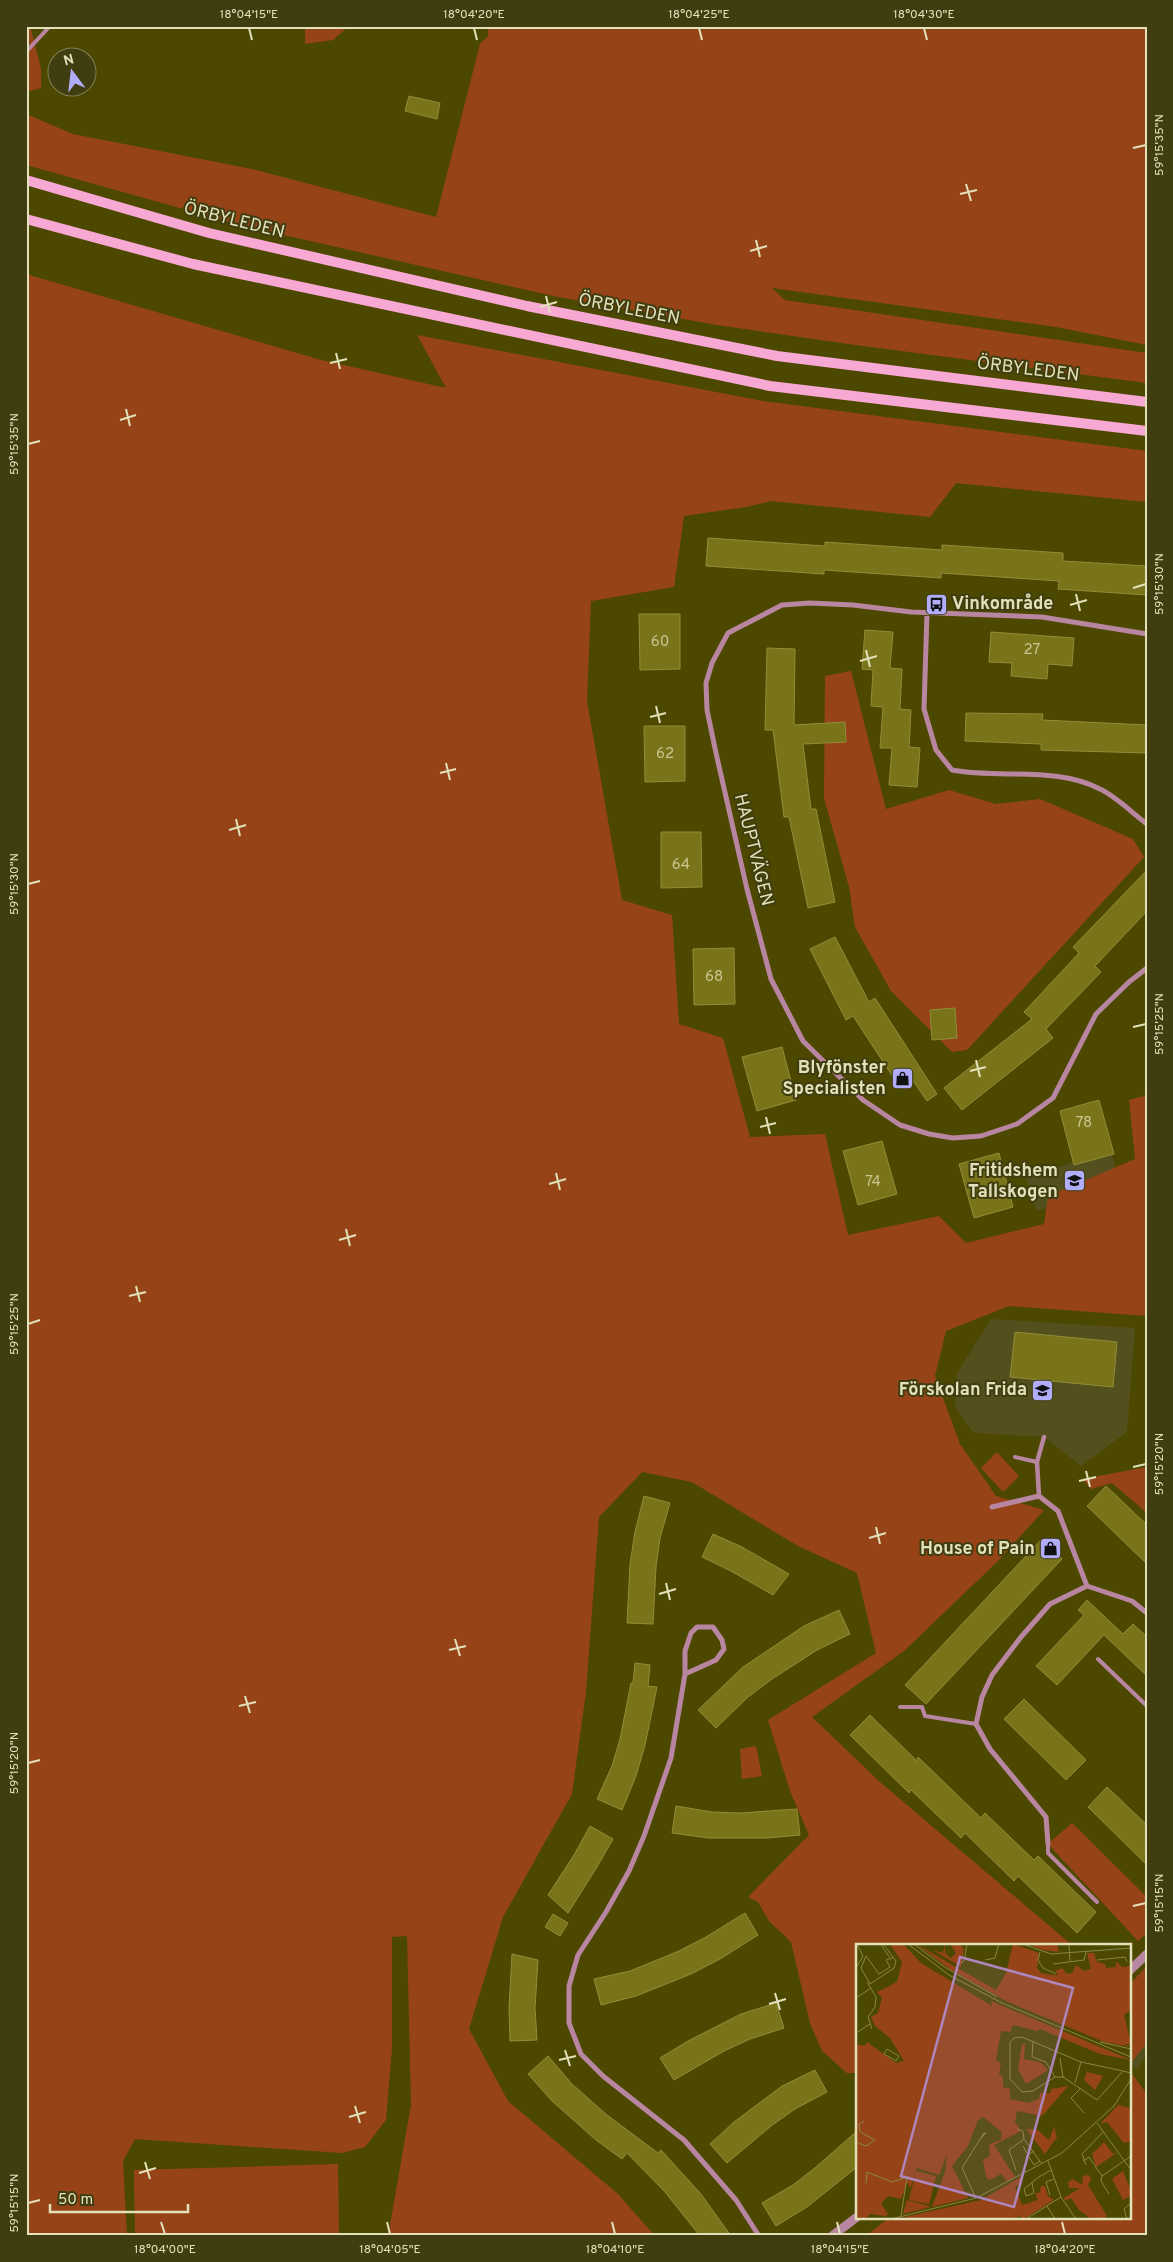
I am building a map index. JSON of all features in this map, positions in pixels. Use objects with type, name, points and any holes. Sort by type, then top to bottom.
[{"type":"main road","name":"ÖRBYLEDEN","points":[[26,180],[208,233],[527,306],[768,354],[1147,402]]},
{"type":"main road","points":[[26,219],[193,264],[770,386],[1147,431]]},
{"type":"street","name":"HAUPTVÄGEN","points":[[1147,634],[1042,617],[927,612],[810,603],[782,605],[728,633],[712,663],[706,683],[707,710],[716,753],[747,889],[771,979],[803,1042],[863,1100],[900,1125],[929,1134],[952,1138],[981,1136],[1017,1124],[1053,1098],[1096,1014],[1129,982],[1147,968]]},
{"type":"street","points":[[927,612],[924,709],[936,750],[952,770],[976,775],[1060,776],[1101,789],[1147,824]]},
{"type":"street","points":[[1044,1437],[1037,1462],[1039,1496],[1058,1511],[1088,1586]]},
{"type":"street","points":[[992,1507],[1039,1496]]},
{"type":"street","points":[[1048,1844],[1046,1817],[990,1749],[976,1724],[982,1697],[992,1675],[1021,1637],[1050,1604],[1088,1586],[1132,1601],[1147,1613]]},
{"type":"street","points":[[685,1674],[716,1660],[724,1649],[722,1640],[713,1627],[698,1628],[691,1633],[685,1651],[685,1674],[671,1758],[644,1836],[617,1894],[577,1957],[569,1986],[570,2023],[581,2054],[603,2076],[684,2140],[736,2200],[758,2236]]},
{"type":"street","points":[[1130,1970],[1147,1954]]},
{"type":"street","points":[[832,2236],[856,2219]]},
{"type":"lane","points":[[26,52],[50,26]]},
{"type":"lane","points":[[1015,1457],[1037,1462]]},
{"type":"lane","points":[[1098,1659],[1147,1706]]},
{"type":"lane","points":[[900,1707],[922,1707],[925,1716],[976,1724]]},
{"type":"lane","points":[[1048,1844],[1048,1853],[1097,1902]]},
{"type":"shaded area","points":[[26,26],[30,26],[41,68],[41,88],[27,92]]},
{"type":"shaded area","points":[[305,26],[349,26],[333,40],[305,44]]},
{"type":"shaded area","points":[[488,26],[1147,26],[1147,345],[1056,327],[772,288],[785,300],[1147,353],[1147,383],[717,325],[558,297],[248,227],[26,165],[26,114],[73,134],[252,169],[436,217],[480,44],[488,36]]},
{"type":"shaded area","points":[[26,274],[321,360],[446,388],[417,335],[763,401],[1147,451],[1147,502],[956,483],[930,517],[771,501],[746,507],[684,516],[674,587],[591,601],[587,701],[622,900],[672,915],[679,1024],[723,1038],[750,1137],[825,1134],[848,1235],[939,1216],[966,1243],[1044,1224],[1048,1196],[1135,1159],[1129,1100],[1147,1095],[1147,1316],[1009,1306],[946,1331],[935,1376],[960,1444],[996,1496],[1044,1510],[997,1562],[904,1651],[812,1717],[881,1783],[1071,1944],[856,1944],[856,2073],[847,2073],[822,2051],[810,2023],[791,1942],[769,1921],[758,1902],[748,1897],[809,1835],[790,1791],[768,1720],[876,1653],[857,1573],[798,1546],[692,1482],[642,1472],[599,1517],[586,1692],[572,1794],[503,1917],[469,2029],[508,2101],[618,2194],[655,2236],[388,2236],[411,2105],[407,1936],[392,1937],[392,2049],[386,2120],[365,2147],[342,2153],[135,2139],[123,2161],[127,2236],[26,2236]]},
{"type":"shaded area","points":[[851,671],[886,809],[949,790],[996,804],[1040,799],[1133,839],[1144,857],[967,1050],[952,1052],[891,991],[855,927],[849,887],[824,798],[825,676]]},
{"type":"shaded area","name":"Fritidshem Tallskogen","points":[[1110,1149],[1121,1185],[1037,1211],[1026,1178]]},
{"type":"shaded area","name":"Förskolan Frida","points":[[991,1319],[1135,1328],[1127,1432],[1081,1466],[1044,1437],[974,1433],[955,1407],[957,1373]]},
{"type":"shaded area","points":[[997,1452],[1019,1476],[1003,1492],[981,1468]]},
{"type":"shaded area","points":[[1147,1467],[1147,1513],[1112,1483],[1091,1489],[1082,1479]]},
{"type":"shaded area","points":[[756,1746],[762,1776],[742,1779],[740,1749]]},
{"type":"shaded area","points":[[1072,1823],[1147,1897],[1147,1933],[1138,1941],[1048,1844]]},
{"type":"shaded area","points":[[1147,1966],[1147,2043],[1130,2064],[1130,1984]]},
{"type":"shaded area","points":[[1147,2007],[1147,2053],[1138,2069],[1130,2065]]},
{"type":"shaded area","points":[[1130,2071],[1147,2094],[1147,2236],[866,2236],[886,2220],[1130,2220]]},
{"type":"shaded area","points":[[338,2164],[339,2236],[135,2236],[134,2170]]},
{"type":"building","points":[[409,96],[440,103],[437,119],[405,111]]},
{"type":"building","points":[[708,538],[825,546],[825,542],[942,550],[942,545],[1063,553],[1063,561],[1147,566],[1147,595],[1058,589],[1059,581],[941,573],[941,578],[824,570],[824,574],[706,566]]},
{"type":"building","points":[[639,614],[680,614],[680,669],[640,670]]},
{"type":"building","points":[[865,630],[893,632],[890,668],[902,669],[900,709],[911,710],[909,747],[920,748],[917,787],[889,785],[892,748],[880,748],[883,707],[871,706],[873,670],[862,669]]},
{"type":"building","points":[[991,632],[1074,638],[1072,666],[1048,664],[1047,679],[1011,676],[1012,663],[989,662]]},
{"type":"building","points":[[767,648],[795,649],[794,725],[845,722],[846,742],[803,744],[811,809],[816,809],[835,902],[808,908],[789,817],[784,817],[773,730],[765,730]]},
{"type":"building","points":[[966,713],[1043,714],[1042,720],[1147,725],[1147,753],[1041,750],[1041,744],[965,741]]},
{"type":"building","points":[[644,726],[685,726],[685,781],[645,782]]},
{"type":"building","points":[[661,832],[701,832],[702,887],[661,888]]},
{"type":"building","points":[[1147,870],[1147,911],[1095,966],[1101,972],[1046,1029],[1053,1038],[962,1110],[944,1088],[1032,1019],[1024,1012],[1079,953],[1073,947]]},
{"type":"building","points":[[835,937],[869,1002],[875,998],[937,1094],[927,1101],[911,1078],[899,1086],[853,1016],[846,1020],[810,949]]},
{"type":"building","points":[[734,948],[735,1004],[694,1005],[693,949]]},
{"type":"building","points":[[955,1008],[957,1038],[932,1040],[930,1010]]},
{"type":"building","points":[[782,1047],[796,1100],[757,1111],[742,1057]]},
{"type":"building","points":[[1099,1100],[1114,1154],[1074,1165],[1060,1111]]},
{"type":"building","points":[[882,1141],[897,1194],[858,1205],[843,1151]]},
{"type":"building","points":[[999,1153],[1013,1207],[974,1218],[959,1164]]},
{"type":"building","points":[[1015,1332],[1117,1342],[1113,1387],[1010,1377]]},
{"type":"building","points":[[1106,1486],[1147,1525],[1147,1564],[1087,1506]]},
{"type":"building","points":[[644,1496],[670,1503],[660,1538],[656,1567],[653,1624],[627,1623],[630,1564],[635,1532]]},
{"type":"building","points":[[713,1534],[742,1547],[789,1574],[773,1595],[702,1557]]},
{"type":"building","points":[[1041,1540],[1062,1559],[926,1704],[905,1685]]},
{"type":"building","points":[[1087,1600],[1123,1634],[1133,1624],[1147,1637],[1147,1676],[1104,1635],[1057,1685],[1036,1666],[1084,1615],[1078,1610]]},
{"type":"building","points":[[839,1610],[850,1634],[817,1650],[772,1679],[748,1697],[716,1728],[698,1710],[743,1667],[804,1626]]},
{"type":"building","points":[[635,1663],[650,1665],[648,1686],[657,1687],[645,1745],[636,1776],[622,1810],[597,1799],[612,1766],[620,1739],[631,1683],[633,1683]]},
{"type":"building","points":[[1024,1699],[1086,1760],[1066,1780],[1004,1719]]},
{"type":"building","points":[[870,1715],[917,1761],[918,1757],[981,1818],[985,1813],[1034,1860],[1038,1856],[1096,1912],[1077,1933],[1018,1876],[1014,1881],[965,1833],[961,1838],[911,1790],[909,1793],[850,1735]]},
{"type":"building","points":[[1107,1787],[1147,1825],[1147,1865],[1088,1807]]},
{"type":"building","points":[[676,1806],[712,1812],[740,1813],[797,1809],[800,1835],[767,1838],[708,1838],[672,1833]]},
{"type":"building","points":[[590,1826],[613,1839],[568,1913],[548,1895]]},
{"type":"building","points":[[745,1913],[758,1935],[720,1959],[691,1974],[636,1996],[601,2005],[594,1979],[630,1971],[679,1951]]},
{"type":"building","points":[[553,1914],[568,1923],[560,1936],[545,1927]]},
{"type":"building","points":[[512,1954],[538,1960],[535,2008],[537,2040],[510,2041],[509,2008]]},
{"type":"building","points":[[776,2003],[784,2028],[750,2039],[724,2051],[674,2080],[660,2058],[688,2041],[741,2014]]},
{"type":"building","points":[[548,2056],[572,2084],[607,2115],[658,2153],[661,2150],[701,2194],[731,2236],[700,2236],[665,2192],[627,2153],[622,2159],[596,2140],[552,2101],[528,2074]]},
{"type":"building","points":[[815,2070],[827,2092],[795,2109],[771,2126],[727,2163],[710,2144],[734,2122],[782,2086]]},
{"type":"building","points":[[856,2132],[856,2168],[807,2207],[776,2226],[762,2203],[793,2185]]},
{"type":"place","name":"Vinkområde","points":[[936,604]]},
{"type":"place","name":"Blyfönster Specialisten","points":[[902,1078]]},
{"type":"place","name":"Fritidshem Tallskogen","points":[[1074,1181]]},
{"type":"place","name":"Förskolan Frida","points":[[1043,1390]]},
{"type":"place","name":"House of Pain","points":[[1051,1549]]}]
